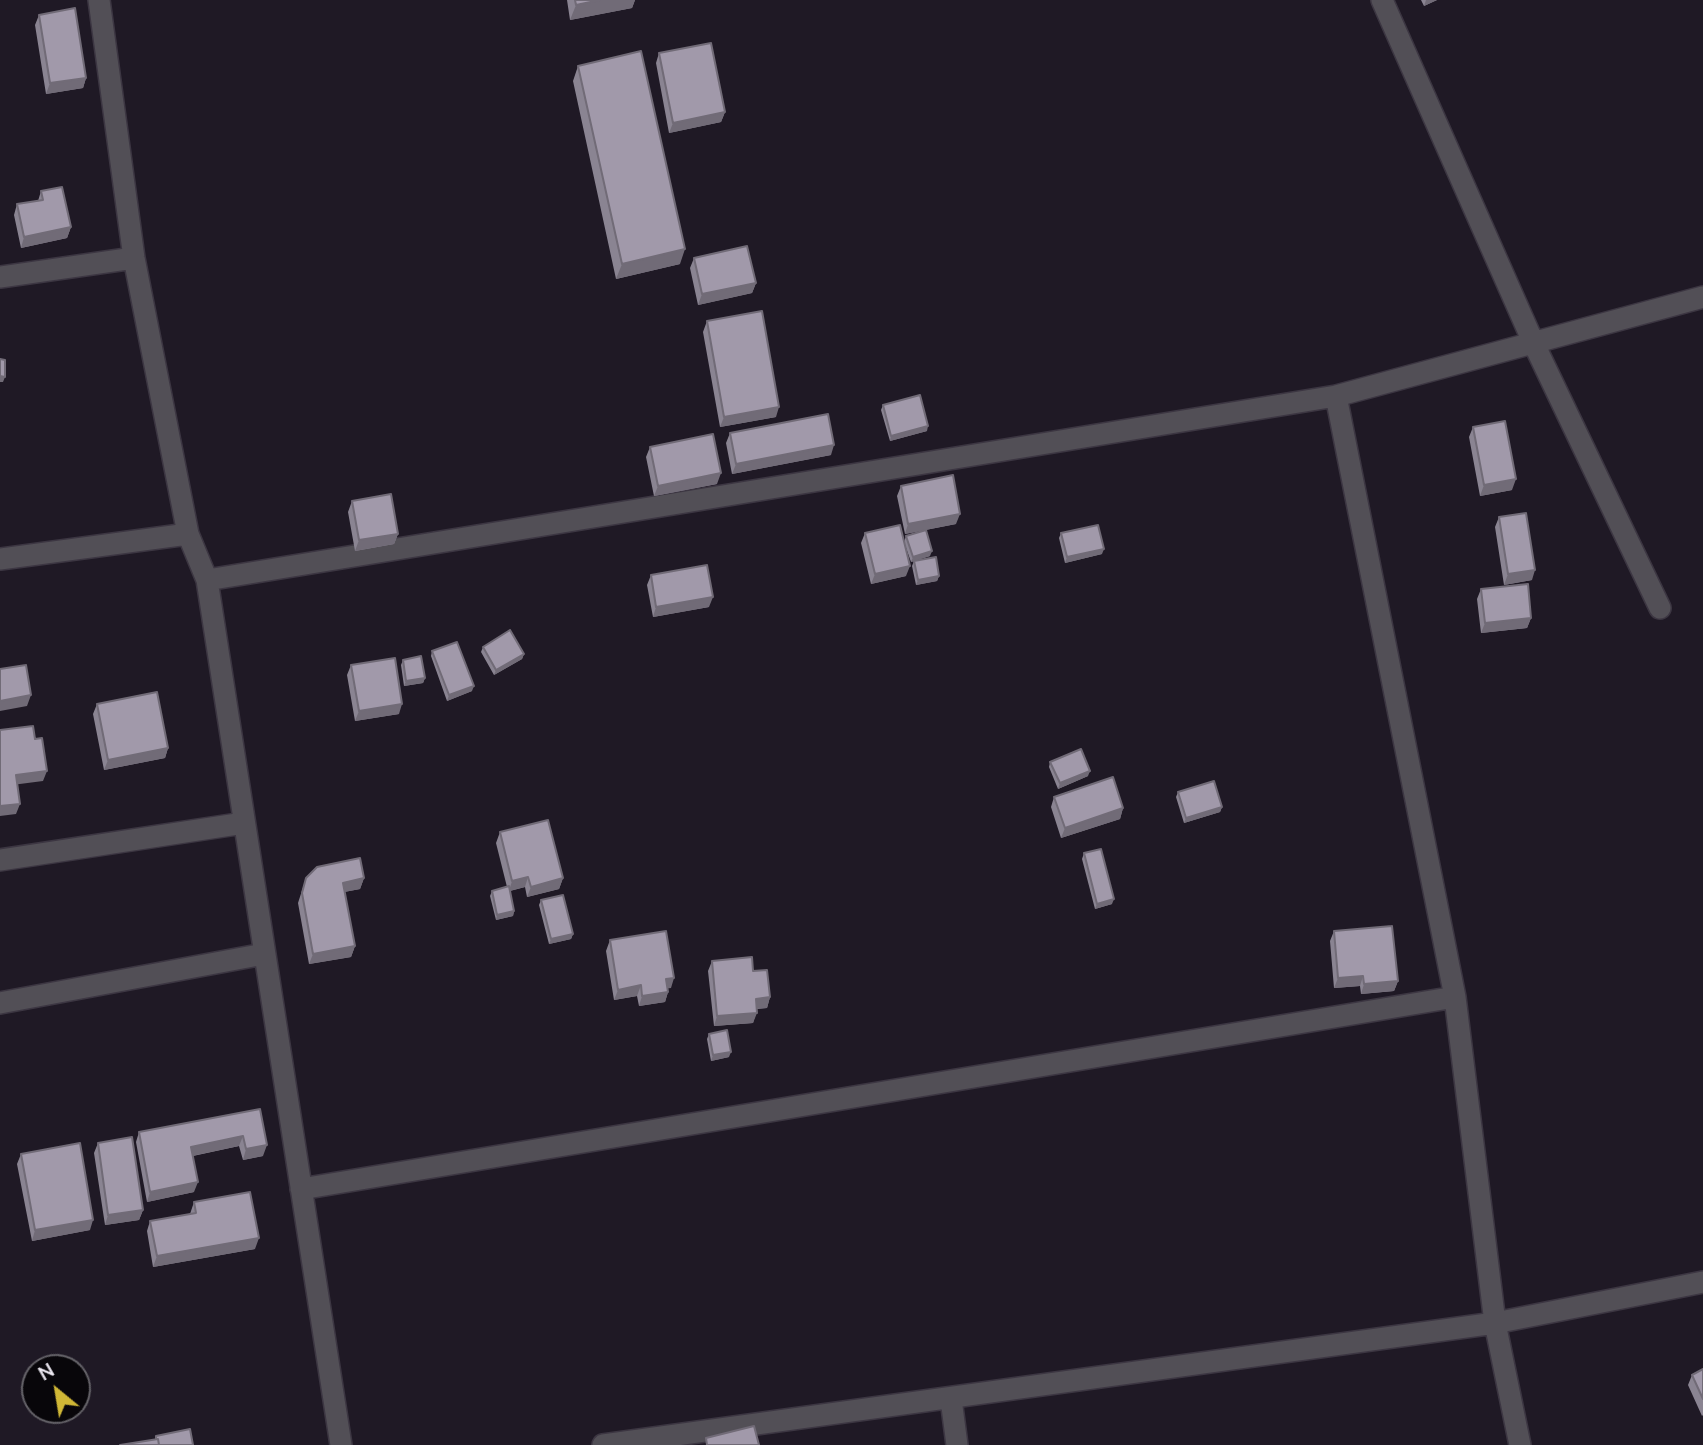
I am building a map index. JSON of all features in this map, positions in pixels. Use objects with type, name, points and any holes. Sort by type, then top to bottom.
[{"type":"street","points":[[99,0],[134,258],[188,534],[207,580],[341,1445]]},
{"type":"street","points":[[1382,0],[1534,344],[1660,608]]},
{"type":"street","points":[[0,277],[134,258]]},
{"type":"street","points":[[207,580],[1336,396],[1703,297]]},
{"type":"street","points":[[1336,396],[1454,997],[1495,1323],[1520,1445]]},
{"type":"street","points":[[0,559],[188,534]]},
{"type":"street","points":[[0,860],[244,823]]},
{"type":"street","points":[[0,1003],[264,954]]},
{"type":"street","points":[[301,1189],[1454,997]]},
{"type":"street","points":[[603,1445],[1495,1323],[1703,1282]]},
{"type":"street","points":[[951,1399],[957,1445]]},
{"type":"building","points":[[575,0],[600,0],[576,5]]},
{"type":"building","points":[[75,8],[86,78],[50,83],[39,15]]},
{"type":"building","points":[[711,43],[725,112],[673,123],[659,53]]},
{"type":"building","points":[[641,51],[685,249],[622,264],[578,66]]},
{"type":"building","points":[[62,187],[71,227],[24,237],[17,204],[43,200],[41,191]]},
{"type":"building","points":[[747,246],[756,283],[702,294],[694,258]]},
{"type":"building","points":[[762,311],[779,407],[724,417],[707,321]]},
{"type":"building","points":[[0,359],[5,360],[5,377],[0,376]]},
{"type":"building","points":[[920,395],[928,426],[891,436],[883,405]]},
{"type":"building","points":[[828,414],[834,445],[736,464],[730,433]]},
{"type":"building","points":[[1505,421],[1516,479],[1484,485],[1473,427]]},
{"type":"building","points":[[713,434],[721,473],[658,486],[650,447]]},
{"type":"building","points":[[953,475],[960,514],[908,524],[901,486]]},
{"type":"building","points":[[391,494],[398,534],[359,540],[352,501]]},
{"type":"building","points":[[1526,513],[1535,570],[1508,574],[1499,517]]},
{"type":"building","points":[[900,525],[910,566],[875,574],[865,533]]},
{"type":"building","points":[[1098,525],[1104,549],[1067,557],[1061,533]]},
{"type":"building","points":[[926,530],[932,551],[913,557],[906,536]]},
{"type":"building","points":[[936,557],[939,576],[918,580],[914,561]]},
{"type":"building","points":[[707,565],[713,597],[656,607],[651,575]]},
{"type":"building","points":[[1528,584],[1531,618],[1485,623],[1481,589]]},
{"type":"building","points":[[510,630],[524,654],[496,670],[483,647]]},
{"type":"building","points":[[457,642],[474,686],[449,695],[432,651]]},
{"type":"building","points":[[421,656],[425,678],[406,681],[403,660]]},
{"type":"building","points":[[395,658],[402,704],[359,711],[351,665]]},
{"type":"building","points":[[26,665],[31,695],[0,701],[0,669]]},
{"type":"building","points":[[157,692],[168,748],[108,760],[97,704]]},
{"type":"building","points":[[33,726],[35,739],[42,738],[47,771],[16,775],[20,804],[0,806],[0,730]]},
{"type":"building","points":[[1081,749],[1090,771],[1060,783],[1050,762]]},
{"type":"building","points":[[1113,777],[1123,808],[1065,828],[1054,797]]},
{"type":"building","points":[[1214,781],[1222,807],[1186,818],[1178,792]]},
{"type":"building","points":[[548,820],[563,878],[531,887],[528,877],[512,881],[500,832]]},
{"type":"building","points":[[1101,849],[1114,899],[1097,904],[1084,853]]},
{"type":"building","points":[[360,858],[364,878],[343,883],[355,946],[313,954],[302,893],[306,878],[317,867]]},
{"type":"building","points":[[509,886],[514,911],[497,915],[492,891]]},
{"type":"building","points":[[563,895],[573,934],[551,939],[541,900]]},
{"type":"building","points":[[1392,926],[1398,981],[1364,984],[1363,976],[1338,978],[1334,931]]},
{"type":"building","points":[[666,931],[674,978],[666,979],[668,992],[642,996],[641,985],[618,990],[610,940]]},
{"type":"building","points":[[752,957],[753,971],[767,970],[770,997],[756,999],[757,1013],[717,1016],[712,961]]},
{"type":"building","points":[[727,1030],[731,1052],[713,1055],[709,1034]]},
{"type":"building","points":[[260,1109],[267,1145],[246,1149],[243,1136],[191,1147],[198,1182],[150,1192],[139,1132]]},
{"type":"building","points":[[132,1137],[143,1210],[108,1215],[98,1143]]},
{"type":"building","points":[[80,1143],[93,1220],[35,1230],[21,1154]]},
{"type":"building","points":[[250,1192],[259,1238],[157,1256],[150,1221],[196,1213],[194,1202]]},
{"type":"building","points":[[1703,1369],[1703,1399],[1692,1375]]},
{"type":"building","points":[[754,1426],[759,1445],[707,1445],[706,1438]]},
{"type":"building","points":[[190,1429],[193,1445],[159,1445],[156,1439],[156,1436]]},
{"type":"building","points":[[158,1439],[159,1445],[120,1445]]}]
